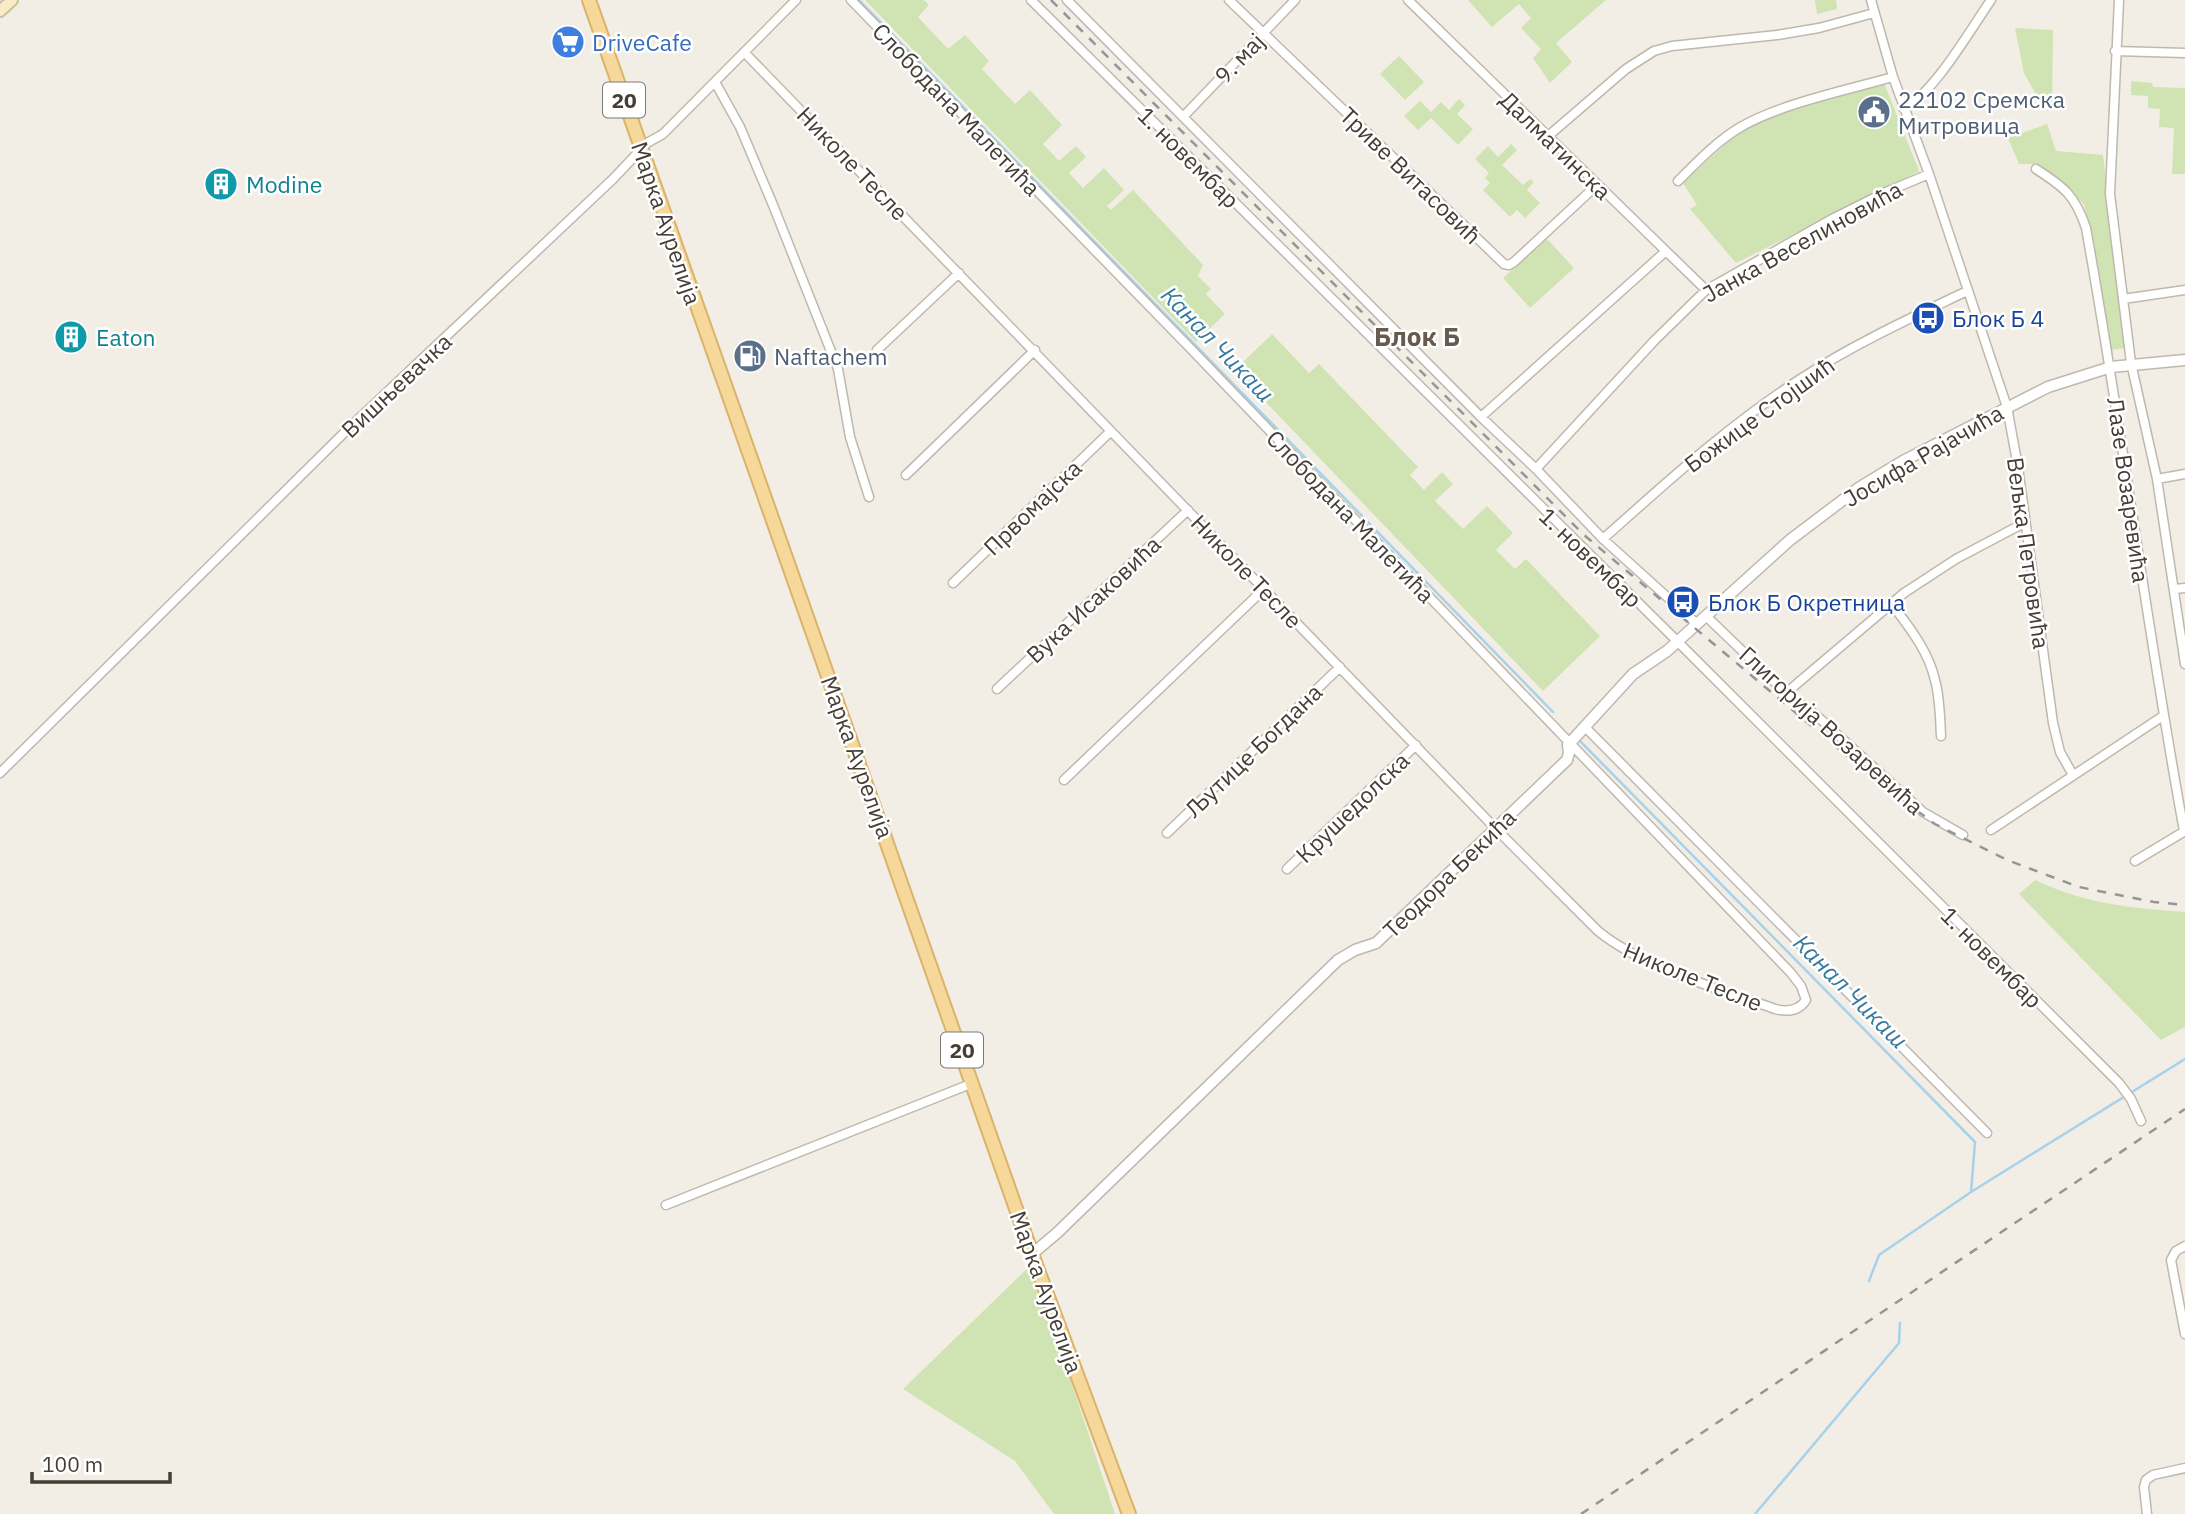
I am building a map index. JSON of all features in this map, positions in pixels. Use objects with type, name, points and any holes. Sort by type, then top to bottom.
[{"type":"main road","points":[[0,12],[12,0]]},
{"type":"main road","name":"Марка Аурелија","points":[[589,0],[1032,1254],[1129,1514]]},
{"type":"street","name":"Вишњевачка","points":[[0,773],[350,427],[614,179],[641,150],[663,134],[796,0]]},
{"type":"street","name":"Слободана Малетића","points":[[851,0],[1791,973],[1801,986],[1806,1000],[1799,1007]]},
{"type":"street","name":"1. новембар","points":[[1031,0],[2119,1083],[2131,1099],[2141,1121]]},
{"type":"street","name":"1. новембар","points":[[1067,0],[1603,539],[1697,624]]},
{"type":"street","name":"Триве Витасовић","points":[[1229,0],[1504,264],[1514,262],[1597,186]]},
{"type":"street","name":"9. мај","points":[[1183,117],[1295,0]]},
{"type":"street","name":"Далматинска","points":[[1408,0],[1706,290]]},
{"type":"street","name":"Вељка Петровића","points":[[1871,0],[1903,108],[1929,174],[2007,407],[2018,467],[2053,723],[2060,752],[2073,775]]},
{"type":"street","points":[[1903,108],[1920,98],[1936,79],[1991,0]]},
{"type":"street","name":"Лазе Возаревића","points":[[2119,0],[2110,194],[2131,363],[2157,479],[2185,664]]},
{"type":"street","points":[[1547,137],[1626,69],[1654,51],[1672,46],[1819,28],[1874,13]]},
{"type":"street","points":[[2115,51],[2185,52]]},
{"type":"street","name":"Николе Тесле","points":[[744,52],[1598,931],[1616,946],[1665,968],[1775,1009],[1783,1011],[1799,1007]]},
{"type":"street","points":[[1678,181],[1712,149],[1742,126],[1775,112],[1893,76]]},
{"type":"street","points":[[715,82],[740,127],[838,369],[850,437],[869,497]]},
{"type":"street","name":"Лазе Возаревића","points":[[2036,169],[2071,193],[2086,228],[2111,367],[2163,716],[2185,831]]},
{"type":"street","name":"Јанка Веселиновића","points":[[1536,469],[1644,351],[1706,290],[1832,219],[1929,174]]},
{"type":"street","points":[[1481,417],[1665,251]]},
{"type":"street","points":[[877,350],[959,273]]},
{"type":"street","points":[[2123,299],[2185,290]]},
{"type":"street","name":"Божице Стојшић","points":[[1603,539],[1694,459],[1803,377],[1855,346],[1967,291]]},
{"type":"street","points":[[906,475],[1035,350]]},
{"type":"street","name":"Јосифа Рајачића","points":[[1697,624],[1790,540],[1860,487],[1903,461],[2048,387],[2131,363],[2185,360]]},
{"type":"street","name":"Првомајска","points":[[953,583],[1111,431]]},
{"type":"street","points":[[2157,479],[2185,474]]},
{"type":"street","name":"Вука Исаковића","points":[[998,689],[1188,510]]},
{"type":"street","points":[[1786,693],[1891,603],[1956,559],[2024,523]]},
{"type":"street","points":[[2174,589],[2185,588]]},
{"type":"street","points":[[1064,780],[1264,589]]},
{"type":"street","points":[[1891,603],[1919,641],[1928,660],[1936,682],[1941,736]]},
{"type":"street","name":"Глигорија Возаревића","points":[[1707,617],[1786,693],[1817,716],[1923,812],[1963,835]]},
{"type":"street","name":"Теодора Бекића","points":[[1032,1254],[1057,1233],[1338,960],[1355,950],[1376,943],[1567,760],[1570,742],[1633,674],[1678,642],[1697,624]]},
{"type":"street","name":"Љутице Богдана","points":[[1167,833],[1340,667]]},
{"type":"street","points":[[1991,830],[2163,716]]},
{"type":"street","points":[[1583,727],[1987,1133]]},
{"type":"street","name":"Крушедолска","points":[[1287,869],[1416,745]]},
{"type":"street","points":[[2135,861],[2185,831]]},
{"type":"street","points":[[666,1205],[973,1083]]},
{"type":"street","points":[[2185,1246],[2176,1251],[2171,1260],[2185,1334]]},
{"type":"street","points":[[2147,1514],[2144,1487],[2147,1480],[2153,1475],[2185,1468]]},
{"type":"green space","points":[[865,0],[924,0],[929,5],[918,17],[948,49],[965,35],[989,61],[982,69],[1015,104],[1030,90],[1062,125],[1043,144],[1059,161],[1076,146],[1086,157],[1069,173],[1083,188],[1104,168],[1124,190],[1107,206],[1111,210],[1133,190],[1203,265],[1198,276],[1211,289],[1206,294],[1225,314],[1196,342]]},
{"type":"green space","points":[[1468,0],[1606,0],[1556,43],[1572,62],[1550,83],[1533,58],[1541,49],[1521,28],[1531,18],[1519,4],[1492,27]]},
{"type":"green space","points":[[1815,0],[1836,0],[1837,9],[1817,14]]},
{"type":"green space","points":[[2015,28],[2053,30],[2052,106],[2043,107],[2024,73]]},
{"type":"green space","points":[[1399,56],[1424,82],[1405,100],[1380,74]]},
{"type":"green space","points":[[2131,81],[2152,83],[2153,87],[2185,88],[2185,174],[2172,174],[2174,128],[2159,127],[2160,109],[2148,108],[2148,96],[2131,95]]},
{"type":"green space","points":[[1884,83],[1919,171],[1736,263],[1690,209],[1697,205],[1683,183],[1728,142],[1776,114]]},
{"type":"green space","points":[[1459,99],[1465,105],[1457,114],[1473,129],[1458,145],[1431,118],[1418,130],[1404,116],[1420,101],[1431,112],[1441,102],[1449,110]]},
{"type":"green space","points":[[2047,124],[2056,151],[2103,155],[2125,348],[2111,350],[2084,204],[2038,164],[2019,164],[2008,138]]},
{"type":"green space","points":[[1511,144],[1517,150],[1502,165],[1523,185],[1530,179],[1534,182],[1527,190],[1540,203],[1525,218],[1517,210],[1510,217],[1483,190],[1490,183],[1485,178],[1489,173],[1475,159],[1488,146],[1498,157]]},
{"type":"green space","points":[[1547,239],[1574,268],[1530,308],[1503,278]]},
{"type":"green space","points":[[1272,334],[1309,373],[1319,364],[1418,467],[1410,475],[1424,490],[1442,472],[1453,484],[1435,501],[1463,529],[1487,506],[1513,533],[1496,550],[1515,569],[1526,559],[1600,636],[1543,691],[1235,370]]},
{"type":"green space","points":[[2035,880],[2090,900],[2185,912],[2185,1027],[2161,1040],[2019,894]]},
{"type":"green space","points":[[1032,1264],[1115,1514],[1054,1514],[1015,1461],[903,1389]]},
{"type":"waterway","name":"Канал Чикаш","points":[[859,0],[1553,712]]},
{"type":"waterway","name":"Канал Чикаш","points":[[1577,738],[1975,1142],[1971,1192],[1879,1255],[1869,1281]]},
{"type":"waterway","points":[[1971,1192],[2185,1059]]},
{"type":"waterway","name":"Канал Чикаш","points":[[1755,1514],[1899,1343],[1900,1323]]},
{"type":"railway","points":[[1051,0],[1584,535],[1877,781],[1935,824],[2007,860],[2079,887],[2154,902],[2185,905]]},
{"type":"railway","points":[[1581,1514],[2185,1109]]},
{"type":"place","name":"DriveCafe","points":[[568,42]]},
{"type":"place","name":"22102 Сремска Митровица","points":[[1874,112]]},
{"type":"place","name":"Modine","points":[[221,184]]},
{"type":"place","name":"Блок Б 4","points":[[1928,318]]},
{"type":"place","name":"Eaton","points":[[71,337]]},
{"type":"place","name":"Naftachem","points":[[750,356]]},
{"type":"place","name":"Блок Б Окретница","points":[[1683,602]]},
{"type":"district","name":"Блок Б","points":[[1417,336]]}]
